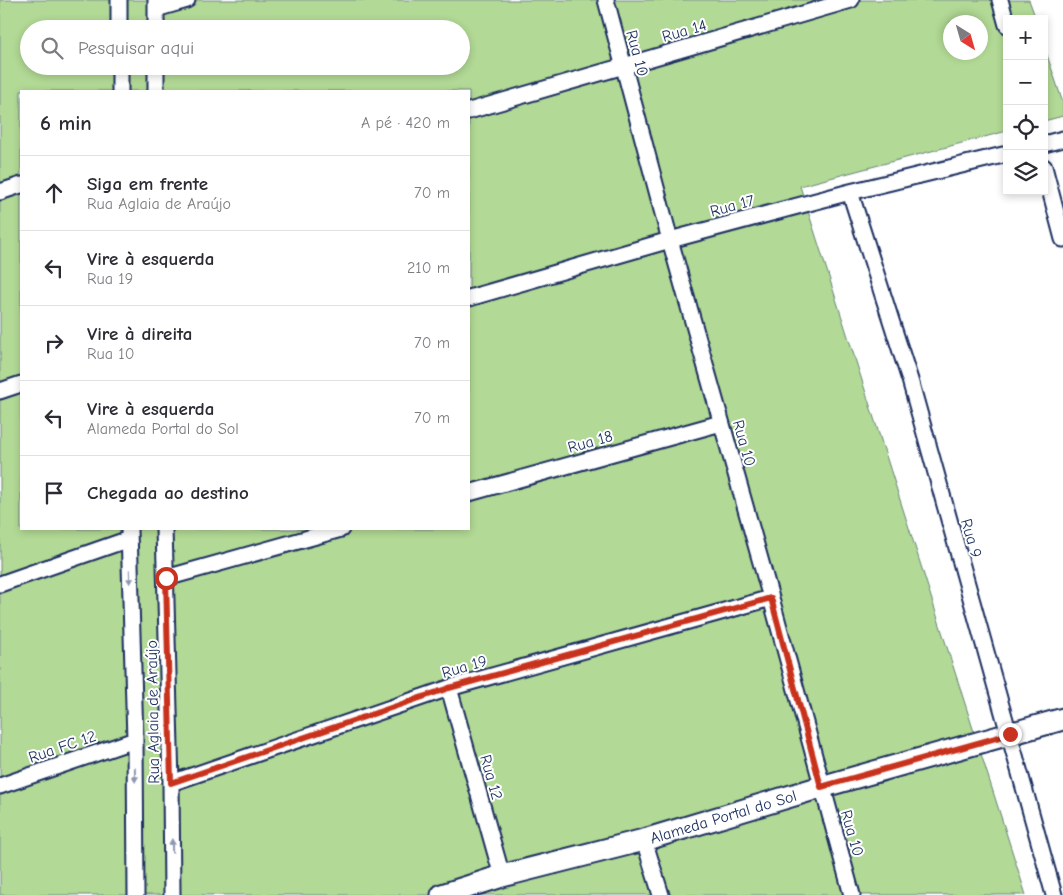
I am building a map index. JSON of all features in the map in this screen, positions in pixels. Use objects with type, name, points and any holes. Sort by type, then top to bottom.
[{"type":"street","points":[[119,0],[119,20]]},
{"type":"street","points":[[156,20],[156,4],[187,0]]},
{"type":"street","name":"Rua 10","points":[[606,0],[670,240],[852,895]]},
{"type":"street","name":"Rua 14","points":[[470,111],[851,0]]},
{"type":"street","points":[[1000,0],[1004,15]]},
{"type":"street","points":[[120,75],[120,90]]},
{"type":"street","points":[[156,75],[156,90]]},
{"type":"street","points":[[1048,143],[1063,139]]},
{"type":"street","name":"Rua 17","points":[[470,298],[670,240],[850,192],[1003,155]]},
{"type":"street","points":[[1048,182],[1063,239]]},
{"type":"street","points":[[0,192],[20,185]]},
{"type":"street","name":"Rua 9","points":[[850,192],[910,380],[1054,895]]},
{"type":"street","points":[[0,391],[20,384]]},
{"type":"street","name":"Rua 18","points":[[470,493],[721,423]]},
{"type":"street","name":"Rua Aglaia de Araújo","points":[[164,530],[172,895]]},
{"type":"street","points":[[166,578],[337,530]]},
{"type":"street","points":[[0,584],[129,534]]},
{"type":"street","name":"Rua Aglaia de Araújo","points":[[129,534],[135,740],[136,895]]},
{"type":"street","name":"Rua 19","points":[[171,783],[449,688],[771,598]]},
{"type":"street","name":"Rua 12","points":[[449,688],[502,876]]},
{"type":"street","name":"Alameda Portal do Sol","points":[[442,895],[502,876],[644,840],[1063,718]]},
{"type":"street","name":"Rua FC 12","points":[[0,786],[135,740]]},
{"type":"street","points":[[644,840],[661,895]]},
{"type":"green space","points":[[0,0],[1029,0],[1035,15],[1003,15],[1003,132],[800,186],[1026,895],[0,895]]},
{"type":"green space","points":[[1048,58],[1063,103],[1063,116],[1048,120]]},
{"type":"route","points":[[166,578],[171,783],[449,688],[771,598],[821,787],[1010,734]]}]
